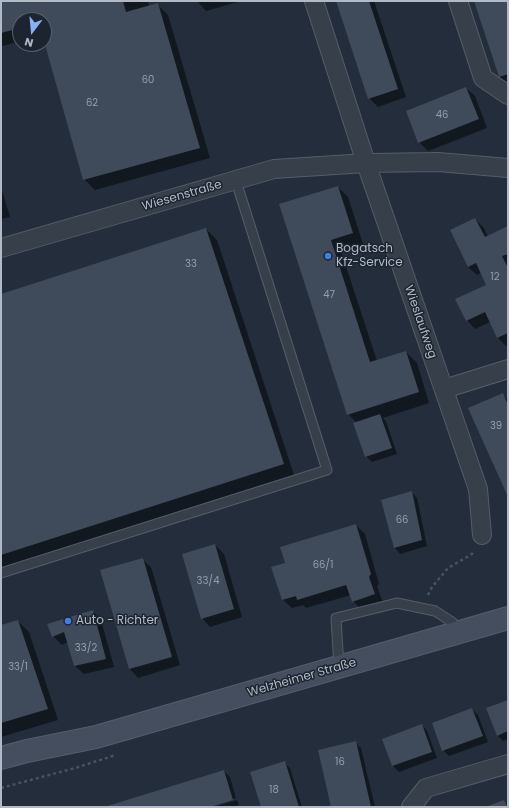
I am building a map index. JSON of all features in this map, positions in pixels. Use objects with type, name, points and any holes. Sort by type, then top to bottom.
[{"type":"main road","name":"Welzheimer Straße","points":[[1,758],[27,751],[96,737],[508,618]]},
{"type":"main road","name":"Welzheimer Straße","points":[[1,773],[30,764],[96,737]]},
{"type":"street","points":[[314,1],[366,163]]},
{"type":"street","points":[[458,1],[482,78],[508,95]]},
{"type":"street","name":"Wiesenstraße","points":[[1,248],[274,169],[366,163],[438,162],[508,168]]},
{"type":"street","name":"Wieslaufweg","points":[[366,163],[478,489],[482,535]]},
{"type":"street","points":[[444,389],[508,369]]},
{"type":"street","points":[[411,807],[426,788],[508,764]]},
{"type":"lane","points":[[1,573],[327,470],[236,181]]},
{"type":"lane","points":[[339,667],[336,618],[397,603],[435,611],[452,622],[460,632]]},
{"type":"path","points":[[422,608],[432,588],[448,568],[472,554],[482,535]]},
{"type":"building","points":[[1,1],[123,1],[126,12],[158,3],[200,148],[83,180],[47,52],[52,52],[52,12],[12,12],[12,30],[1,33]]},
{"type":"building","points":[[336,1],[369,1],[398,89],[368,99]]},
{"type":"building","points":[[474,1],[508,1],[508,74],[499,77]]},
{"type":"building","points":[[466,87],[479,119],[418,143],[406,111]]},
{"type":"building","points":[[338,186],[353,233],[331,240],[370,362],[406,351],[419,392],[347,415],[279,204]]},
{"type":"building","points":[[475,218],[485,237],[508,226],[508,254],[502,256],[508,268],[508,333],[497,338],[485,312],[466,321],[455,299],[486,285],[476,263],[468,267],[450,230]]},
{"type":"building","points":[[206,228],[284,464],[1,555],[1,294]]},
{"type":"building","points":[[503,393],[508,405],[508,497],[468,408]]},
{"type":"building","points":[[380,414],[392,448],[365,457],[353,423]]},
{"type":"building","points":[[412,491],[422,540],[394,548],[381,500]]},
{"type":"building","points":[[356,524],[371,574],[369,577],[375,594],[352,602],[346,585],[297,600],[296,596],[282,600],[271,567],[285,563],[280,547]]},
{"type":"building","points":[[215,544],[234,609],[201,619],[182,554]]},
{"type":"building","points":[[143,558],[172,657],[129,669],[100,570]]},
{"type":"building","points":[[93,610],[106,659],[74,666],[64,632],[52,637],[47,624]]},
{"type":"building","points":[[18,620],[48,709],[1,723],[1,625]]},
{"type":"building","points":[[508,700],[508,731],[497,736],[486,708]]},
{"type":"building","points":[[472,708],[483,736],[442,751],[432,723]]},
{"type":"building","points":[[422,724],[432,752],[392,766],[382,739]]},
{"type":"building","points":[[356,741],[371,807],[331,807],[318,750]]},
{"type":"building","points":[[285,761],[299,807],[261,807],[250,772]]},
{"type":"building","points":[[224,770],[233,800],[210,807],[104,807]]},
{"type":"building","points":[[504,800],[507,807],[485,807]]},
{"type":"place","name":"Bogatsch Kfz-Service","points":[[328,256]]},
{"type":"place","name":"Auto - Richter","points":[[68,621]]}]
